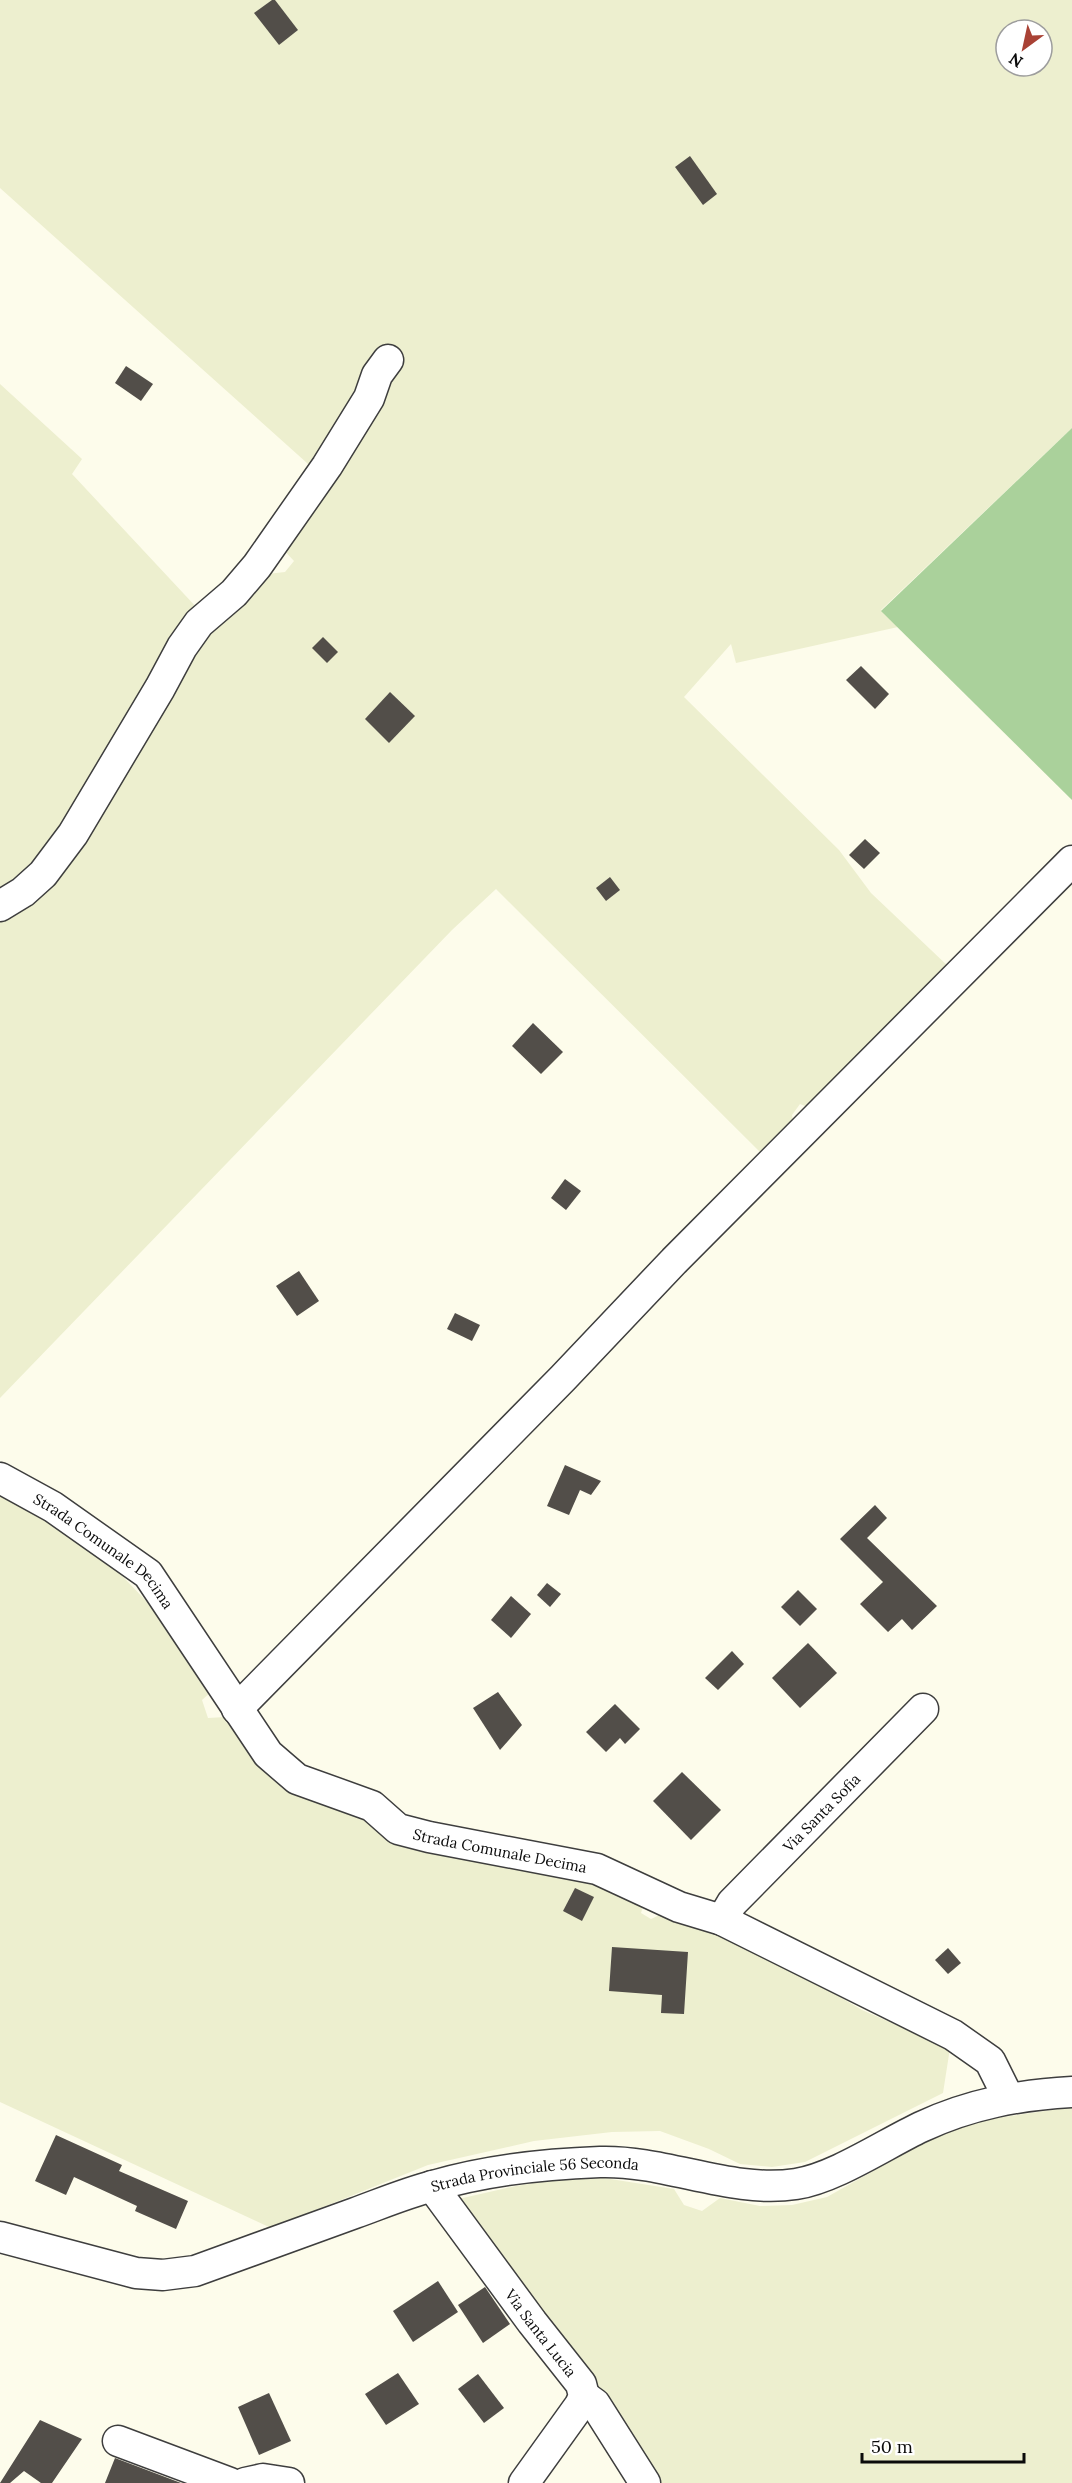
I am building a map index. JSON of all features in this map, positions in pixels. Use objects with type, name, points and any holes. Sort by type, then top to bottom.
[{"type":"street","points":[[0,906],[23,892],[43,874],[74,834],[182,647],[199,623],[234,593],[257,566],[327,466],[369,398],[377,375],[388,360]]},
{"type":"street","points":[[237,1709],[563,1378],[674,1261],[1072,861]]},
{"type":"street","name":"Strada Comunale Decima","points":[[0,1478],[53,1507],[148,1574],[268,1754],[297,1779],[372,1806],[398,1829],[597,1869],[680,1907],[723,1920],[953,2035],[990,2061],[1008,2097]]},
{"type":"street","name":"Via Santa Sofia","points":[[723,1920],[732,1903],[924,1709]]},
{"type":"street","name":"Strada Provinciale 56 Seconda","points":[[0,2236],[107,2267],[163,2275],[195,2271],[432,2186],[506,2169],[548,2164],[604,2162],[651,2165],[734,2182],[773,2187],[799,2184],[961,2111],[1008,2097],[1072,2092]]},
{"type":"street","name":"Via Santa Lucia","points":[[432,2186],[532,2322],[581,2384],[584,2396],[595,2404],[645,2483]]},
{"type":"street","points":[[524,2483],[580,2405],[584,2396]]},
{"type":"street","points":[[118,2441],[230,2483]]},
{"type":"street","points":[[245,2483],[263,2479],[289,2483]]},
{"type":"green space","points":[[0,0],[1072,0],[1072,428],[881,610],[898,627],[736,663],[731,644],[684,697],[839,850],[871,893],[950,968],[815,1110],[800,1104],[792,1115],[794,1127],[767,1159],[496,889],[452,930],[0,1398],[0,913],[207,632],[258,575],[285,572],[294,561],[280,546],[401,359],[393,345],[374,358],[317,472],[0,188]]},
{"type":"green space","points":[[0,384],[82,459],[72,474],[198,609],[42,864],[0,897]]},
{"type":"green space","points":[[1072,428],[1072,800],[881,611]]},
{"type":"green space","points":[[0,1493],[43,1513],[109,1562],[148,1603],[211,1692],[202,1700],[208,1718],[225,1717],[263,1771],[283,1789],[306,1799],[357,1815],[391,1838],[460,1859],[538,1868],[593,1881],[644,1903],[641,1913],[651,1919],[666,1912],[752,1945],[862,2010],[950,2048],[943,2093],[805,2162],[772,2167],[740,2164],[709,2149],[660,2131],[612,2132],[534,2141],[428,2165],[271,2228],[0,2102]]},
{"type":"green space","points":[[1072,2107],[1072,2483],[661,2483],[454,2200],[558,2179],[604,2178],[674,2189],[684,2205],[702,2211],[720,2198],[760,2206],[792,2205],[827,2197],[950,2128],[997,2118]]},
{"type":"building","points":[[275,0],[298,30],[279,45],[254,13]]},
{"type":"building","points":[[690,156],[717,194],[703,205],[675,167]]},
{"type":"building","points":[[126,366],[153,384],[141,401],[115,383]]},
{"type":"building","points":[[323,637],[338,652],[327,663],[312,648]]},
{"type":"building","points":[[861,666],[889,694],[875,709],[846,680]]},
{"type":"building","points":[[390,692],[415,716],[389,743],[365,719]]},
{"type":"building","points":[[865,839],[880,853],[864,869],[849,855]]},
{"type":"building","points":[[610,877],[620,890],[606,901],[596,888]]},
{"type":"building","points":[[533,1023],[563,1052],[541,1074],[512,1046]]},
{"type":"building","points":[[565,1179],[581,1191],[566,1210],[551,1198]]},
{"type":"building","points":[[299,1271],[319,1301],[297,1316],[276,1286]]},
{"type":"building","points":[[455,1313],[480,1325],[472,1341],[447,1329]]},
{"type":"building","points":[[565,1465],[601,1481],[591,1495],[580,1490],[569,1515],[547,1506]]},
{"type":"building","points":[[875,1505],[887,1518],[867,1538],[937,1606],[912,1630],[902,1619],[888,1632],[860,1604],[883,1582],[840,1539]]},
{"type":"building","points":[[547,1583],[561,1594],[550,1607],[537,1595]]},
{"type":"building","points":[[798,1590],[817,1609],[800,1626],[781,1607]]},
{"type":"building","points":[[511,1596],[531,1614],[511,1638],[491,1620]]},
{"type":"building","points":[[808,1643],[837,1673],[800,1708],[772,1678]]},
{"type":"building","points":[[732,1651],[744,1664],[718,1690],[705,1678]]},
{"type":"building","points":[[498,1692],[522,1725],[500,1750],[473,1708]]},
{"type":"building","points":[[615,1704],[640,1729],[625,1744],[620,1738],[606,1752],[586,1732]]},
{"type":"building","points":[[682,1772],[721,1810],[691,1840],[653,1801]]},
{"type":"building","points":[[575,1888],[594,1897],[582,1921],[563,1911]]},
{"type":"building","points":[[612,1947],[688,1952],[684,2014],[661,2013],[662,1995],[609,1991]]},
{"type":"building","points":[[948,1948],[961,1963],[948,1974],[935,1960]]},
{"type":"building","points":[[56,2135],[122,2165],[119,2171],[188,2201],[176,2229],[135,2211],[137,2206],[74,2177],[66,2195],[35,2181]]},
{"type":"building","points":[[438,2281],[458,2312],[413,2342],[393,2311]]},
{"type":"building","points":[[485,2287],[510,2324],[483,2343],[458,2305]]},
{"type":"building","points":[[398,2373],[419,2404],[386,2425],[365,2394]]},
{"type":"building","points":[[478,2374],[504,2408],[484,2423],[458,2389]]},
{"type":"building","points":[[269,2393],[291,2441],[259,2455],[238,2407]]},
{"type":"building","points":[[40,2420],[82,2439],[52,2483],[41,2483],[24,2471],[10,2483],[0,2483]]},
{"type":"building","points":[[115,2458],[181,2483],[105,2483]]}]
